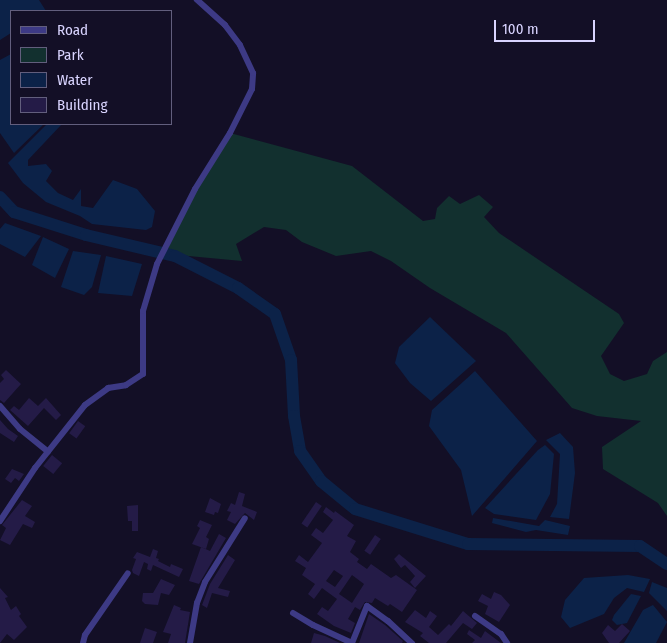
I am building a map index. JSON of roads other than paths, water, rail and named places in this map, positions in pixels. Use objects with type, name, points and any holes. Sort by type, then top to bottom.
[{"type":"street","points":[[0,520],[48,452],[85,406],[108,388],[126,385],[144,374],[143,312],[157,264],[195,189],[230,133],[252,88],[253,73],[240,45],[225,24],[197,0]]},
{"type":"street","points":[[0,406],[20,429],[48,452]]},
{"type":"street","points":[[190,643],[197,603],[205,582],[245,518]]},
{"type":"street","points":[[83,643],[85,635],[128,572]]},
{"type":"street","points":[[293,614],[354,642],[367,606],[388,621],[412,643]]},
{"type":"street","points":[[475,616],[502,634],[506,643]]},
{"type":"water","points":[[0,0],[39,0],[45,10],[10,10],[10,34],[0,40]]},
{"type":"water","points":[[10,55],[10,125],[43,125],[14,153],[0,133],[0,60]]},
{"type":"water","points":[[46,125],[61,125],[28,160],[28,166],[46,164],[52,171],[46,181],[58,193],[73,200],[81,189],[81,206],[93,208],[113,180],[137,189],[155,211],[152,227],[146,230],[92,224],[80,216],[46,202],[23,183],[8,163]]},
{"type":"water","points":[[5,223],[41,236],[25,257],[0,244],[0,229]]},
{"type":"water","points":[[43,237],[69,249],[55,278],[32,265]]},
{"type":"water","points":[[73,251],[101,255],[92,287],[84,295],[61,287]]},
{"type":"water","points":[[106,256],[142,264],[132,296],[98,293]]},
{"type":"water","points":[[430,317],[476,361],[431,401],[410,383],[395,363],[399,347]]},
{"type":"water","points":[[475,371],[537,441],[472,516],[461,470],[429,426],[432,410]]},
{"type":"water","points":[[560,433],[573,447],[575,473],[569,519],[550,517],[557,504],[560,454],[546,440]]},
{"type":"water","points":[[545,445],[554,454],[550,494],[536,520],[494,514],[485,508],[538,450]]},
{"type":"water","points":[[493,518],[539,526],[545,520],[570,526],[568,535],[536,530],[526,532],[492,523]]},
{"type":"water","points":[[628,575],[650,579],[644,592],[627,588],[614,598],[604,614],[570,628],[561,617],[565,600],[584,578]]},
{"type":"water","points":[[652,582],[667,588],[667,611],[649,593]]},
{"type":"water","points":[[631,594],[641,596],[627,623],[617,625],[612,620],[614,615]]},
{"type":"water","points":[[653,605],[667,622],[656,643],[624,643],[643,610]]},
{"type":"waterway","points":[[0,197],[14,212],[86,235],[175,256],[238,288],[275,314],[291,360],[294,416],[300,451],[321,481],[355,509],[468,544],[640,546],[667,564]]}]
